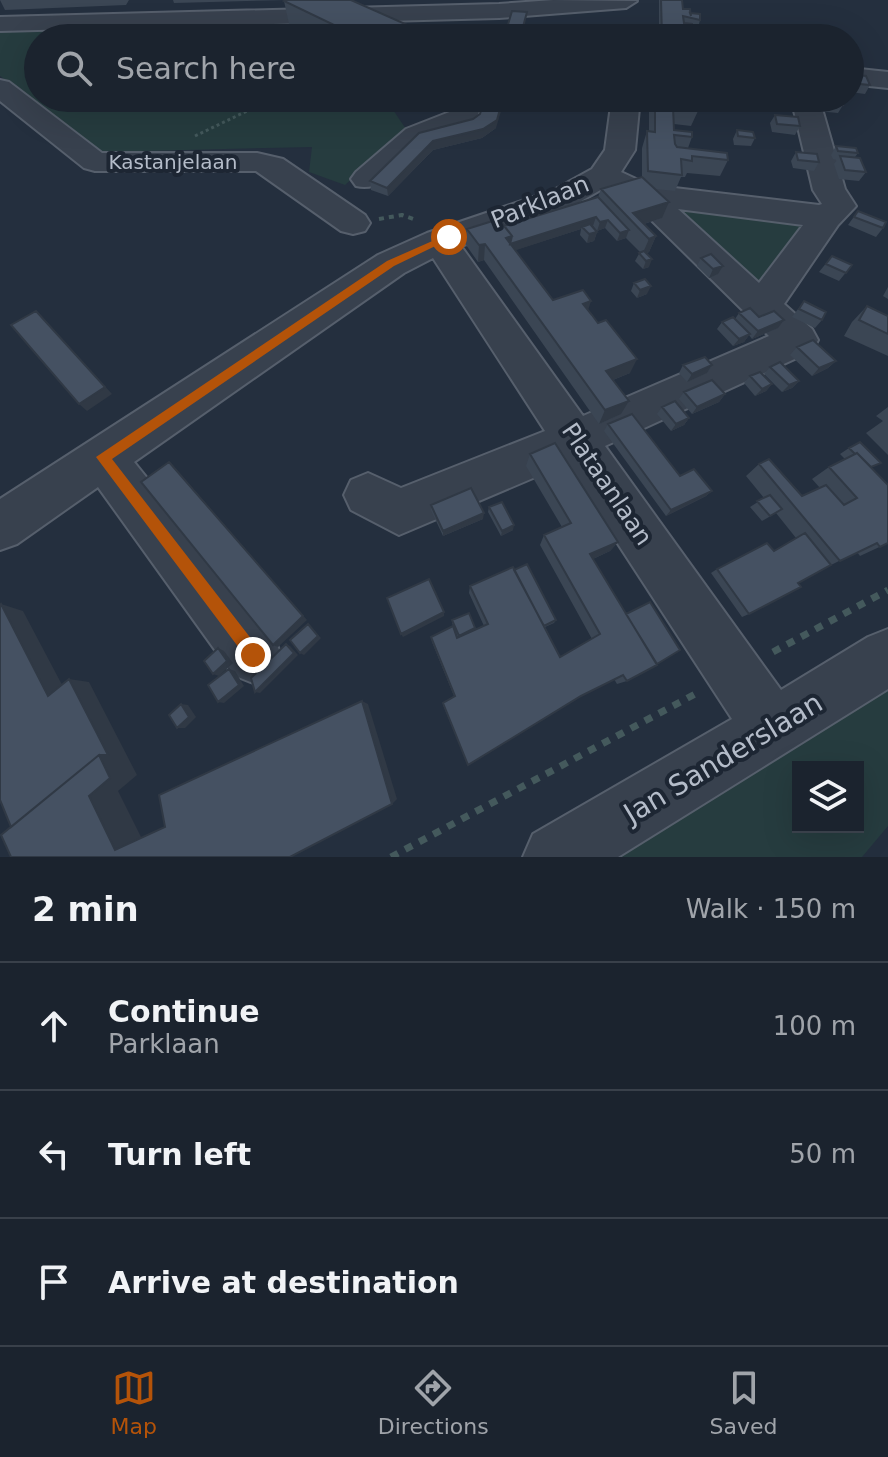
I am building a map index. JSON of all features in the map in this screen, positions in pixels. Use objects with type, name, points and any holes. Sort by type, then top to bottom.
[{"type":"street","points":[[0,24],[154,10],[499,11],[536,8],[627,12]]},
{"type":"street","points":[[495,24],[499,11]]},
{"type":"street","points":[[864,77],[888,80]]},
{"type":"street","name":"Kastanjelaan","points":[[0,88],[24,107]]},
{"type":"street","name":"Kastanjelaan","points":[[31,112],[95,162],[257,162],[272,166],[353,223]]},
{"type":"street","points":[[367,179],[416,135],[465,116],[466,112]]},
{"type":"street","name":"Parklaan","points":[[0,527],[391,264],[444,239],[565,197],[603,176],[620,150],[624,112]]},
{"type":"street","points":[[762,307],[826,217],[840,206],[829,190],[809,112]]},
{"type":"street","points":[[603,176],[643,194],[826,217]]},
{"type":"street","points":[[368,495],[399,512],[576,439],[798,340],[643,194]]},
{"type":"street","name":"Plataanlaan","points":[[444,239],[773,729]]},
{"type":"street","points":[[103,457],[253,655]]},
{"type":"street","name":"Jan Sanderslaan","points":[[556,857],[888,657]]},
{"type":"path","points":[[184,142],[245,112]]},
{"type":"path","points":[[353,223],[402,215],[426,223],[444,239]]},
{"type":"path","points":[[391,857],[888,590]]},
{"type":"green space","points":[[24,28],[24,94],[0,76],[0,29]]},
{"type":"green space","points":[[48,112],[394,112],[406,129],[345,185],[309,172],[312,147],[101,152]]},
{"type":"green space","points":[[660,202],[809,223],[756,295]]},
{"type":"green space","points":[[888,687],[888,826],[862,857],[609,857]]},
{"type":"building","points":[[351,0],[405,24],[332,24],[284,1]]},
{"type":"building","points":[[661,0],[682,0],[683,9],[700,14],[700,20],[683,16],[684,23],[692,24],[662,24]]},
{"type":"building","points":[[512,11],[527,12],[524,24],[508,24]]},
{"type":"building","points":[[499,112],[497,120],[483,129],[433,141],[387,188],[370,181],[419,133],[473,119],[480,114]]},
{"type":"building","points":[[655,112],[673,112],[674,130],[692,132],[692,137],[674,135],[677,147],[727,153],[728,160],[692,156],[692,161],[681,159],[682,175],[648,171],[647,131],[655,132]]},
{"type":"building","points":[[775,115],[798,117],[800,126],[777,124]]},
{"type":"building","points":[[737,130],[753,132],[755,138],[738,136]]},
{"type":"building","points":[[836,146],[856,148],[858,153],[838,151]]},
{"type":"building","points":[[796,152],[817,154],[819,162],[798,160]]},
{"type":"building","points":[[840,156],[860,158],[866,172],[845,170]]},
{"type":"building","points":[[642,177],[669,202],[633,213],[656,236],[649,239],[601,189]]},
{"type":"building","points":[[598,197],[629,230],[620,233],[608,220],[600,222],[596,217],[510,244],[512,236],[504,226]]},
{"type":"building","points":[[858,211],[886,222],[883,228],[854,217]]},
{"type":"building","points":[[499,219],[512,236],[506,238],[553,300],[583,290],[591,301],[583,304],[598,323],[606,320],[637,359],[606,371],[629,401],[605,410],[485,244],[479,245],[467,229]]},
{"type":"building","points":[[590,224],[597,232],[589,234],[582,227]]},
{"type":"building","points":[[644,251],[652,259],[646,261],[639,253]]},
{"type":"building","points":[[711,254],[723,266],[713,269],[701,258]]},
{"type":"building","points":[[832,256],[852,265],[846,273],[826,264]]},
{"type":"building","points":[[645,279],[651,286],[640,290],[634,283]]},
{"type":"building","points":[[804,301],[826,312],[822,320],[799,309]]},
{"type":"building","points":[[867,306],[888,316],[888,334],[859,320]]},
{"type":"building","points":[[750,308],[759,317],[774,311],[784,320],[758,331],[739,313]]},
{"type":"building","points":[[36,311],[105,387],[79,404],[11,325]]},
{"type":"building","points":[[733,317],[750,334],[739,339],[722,322]]},
{"type":"building","points":[[813,340],[836,361],[819,368],[797,347]]},
{"type":"building","points":[[705,357],[712,365],[692,374],[683,365]]},
{"type":"building","points":[[780,362],[799,381],[789,385],[770,367]]},
{"type":"building","points":[[760,372],[772,384],[762,389],[750,376]]},
{"type":"building","points":[[712,380],[725,394],[697,407],[684,392]]},
{"type":"building","points":[[675,401],[689,418],[676,424],[662,407]]},
{"type":"building","points":[[632,414],[680,476],[694,469],[712,491],[671,510],[608,424]]},
{"type":"building","points":[[860,442],[881,463],[871,467],[849,448]]},
{"type":"building","points":[[555,443],[618,542],[590,554],[657,665],[627,681],[623,675],[581,696],[468,765],[443,703],[455,696],[431,637],[453,626],[457,638],[488,624],[470,586],[513,567],[560,657],[600,634],[544,535],[571,523],[530,454]]},
{"type":"building","points":[[857,453],[888,485],[888,543],[880,547],[877,543],[840,561],[759,464],[769,459],[802,496],[826,485],[844,505],[857,498],[829,467]]},
{"type":"building","points":[[169,462],[303,616],[273,645],[141,482]]},
{"type":"building","points":[[471,488],[484,513],[443,531],[431,505]]},
{"type":"building","points":[[770,495],[782,509],[770,516],[757,501]]},
{"type":"building","points":[[502,502],[514,525],[502,531],[489,507]]},
{"type":"building","points":[[805,533],[831,565],[798,583],[801,587],[749,614],[717,569],[767,543],[774,551]]},
{"type":"building","points":[[527,564],[556,620],[544,626],[514,570]]},
{"type":"building","points":[[429,579],[444,612],[401,634],[387,598]]},
{"type":"building","points":[[650,602],[680,650],[657,664],[626,614]]},
{"type":"building","points":[[1,604],[48,696],[69,679],[108,755],[99,755],[11,827],[0,800]]},
{"type":"building","points":[[469,613],[475,628],[459,636],[452,620]]},
{"type":"building","points":[[308,624],[318,636],[300,653],[290,640]]},
{"type":"building","points":[[286,644],[294,653],[255,692],[251,678]]},
{"type":"building","points":[[218,648],[227,661],[213,674],[204,661]]},
{"type":"building","points":[[229,669],[239,685],[218,702],[208,685]]},
{"type":"building","points":[[362,701],[392,804],[290,857],[11,857],[1,835],[99,755],[110,778],[89,796],[115,850],[165,827],[159,795]]},
{"type":"building","points":[[181,704],[189,717],[177,728],[169,715]]},
{"type":"route","points":[[253,655],[103,457],[391,264],[413,251],[449,237]]}]
